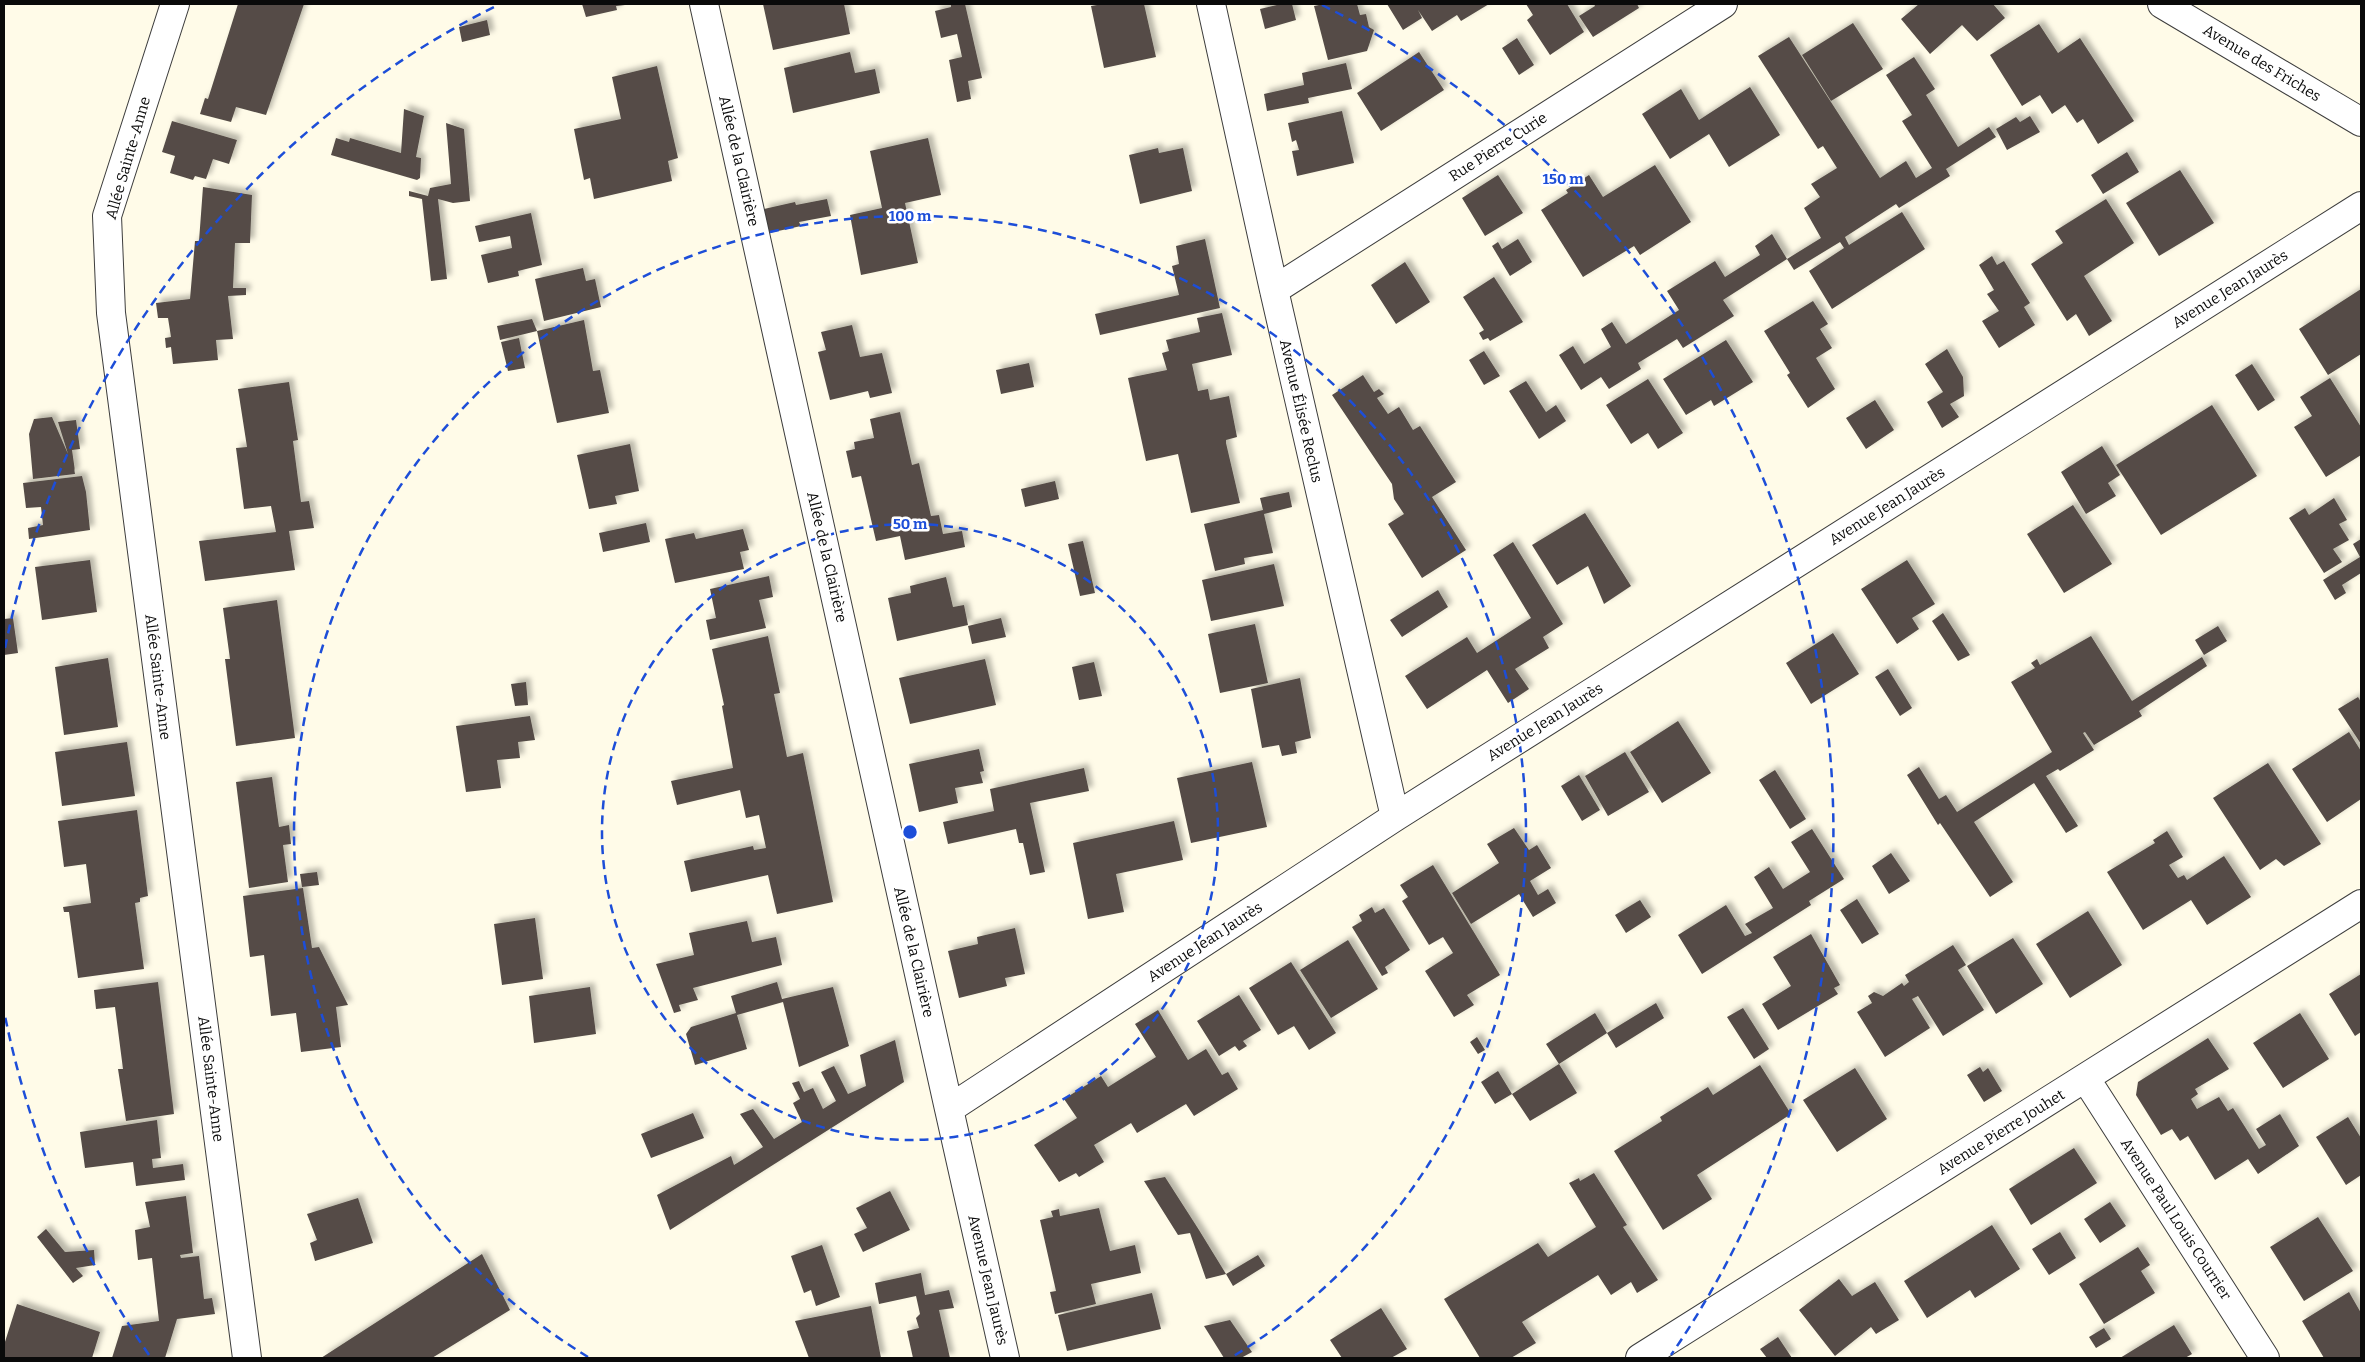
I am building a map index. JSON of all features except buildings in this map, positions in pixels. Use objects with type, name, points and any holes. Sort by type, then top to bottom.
[{"type":"street","name":"Allée Sainte-Anne","points":[[175,4],[108,216],[111,313],[247,1358]]},
{"type":"street","name":"Allée de la Clairière","points":[[704,4],[950,1109]]},
{"type":"street","name":"Avenue Élisée Reclus","points":[[1212,4],[1274,290],[1395,817]]},
{"type":"street","name":"Rue Pierre Curie","points":[[1274,290],[1722,4]]},
{"type":"street","name":"Avenue des Friches","points":[[2162,4],[2361,122]]},
{"type":"street","name":"Avenue Jean Jaurès","points":[[1005,1358],[950,1109],[1395,817],[2361,206]]},
{"type":"street","name":"Avenue Pierre Jouhet","points":[[1640,1358],[2086,1079],[2361,904]]},
{"type":"street","name":"Avenue Paul Louis Courrier","points":[[2086,1079],[2265,1358]]}]
